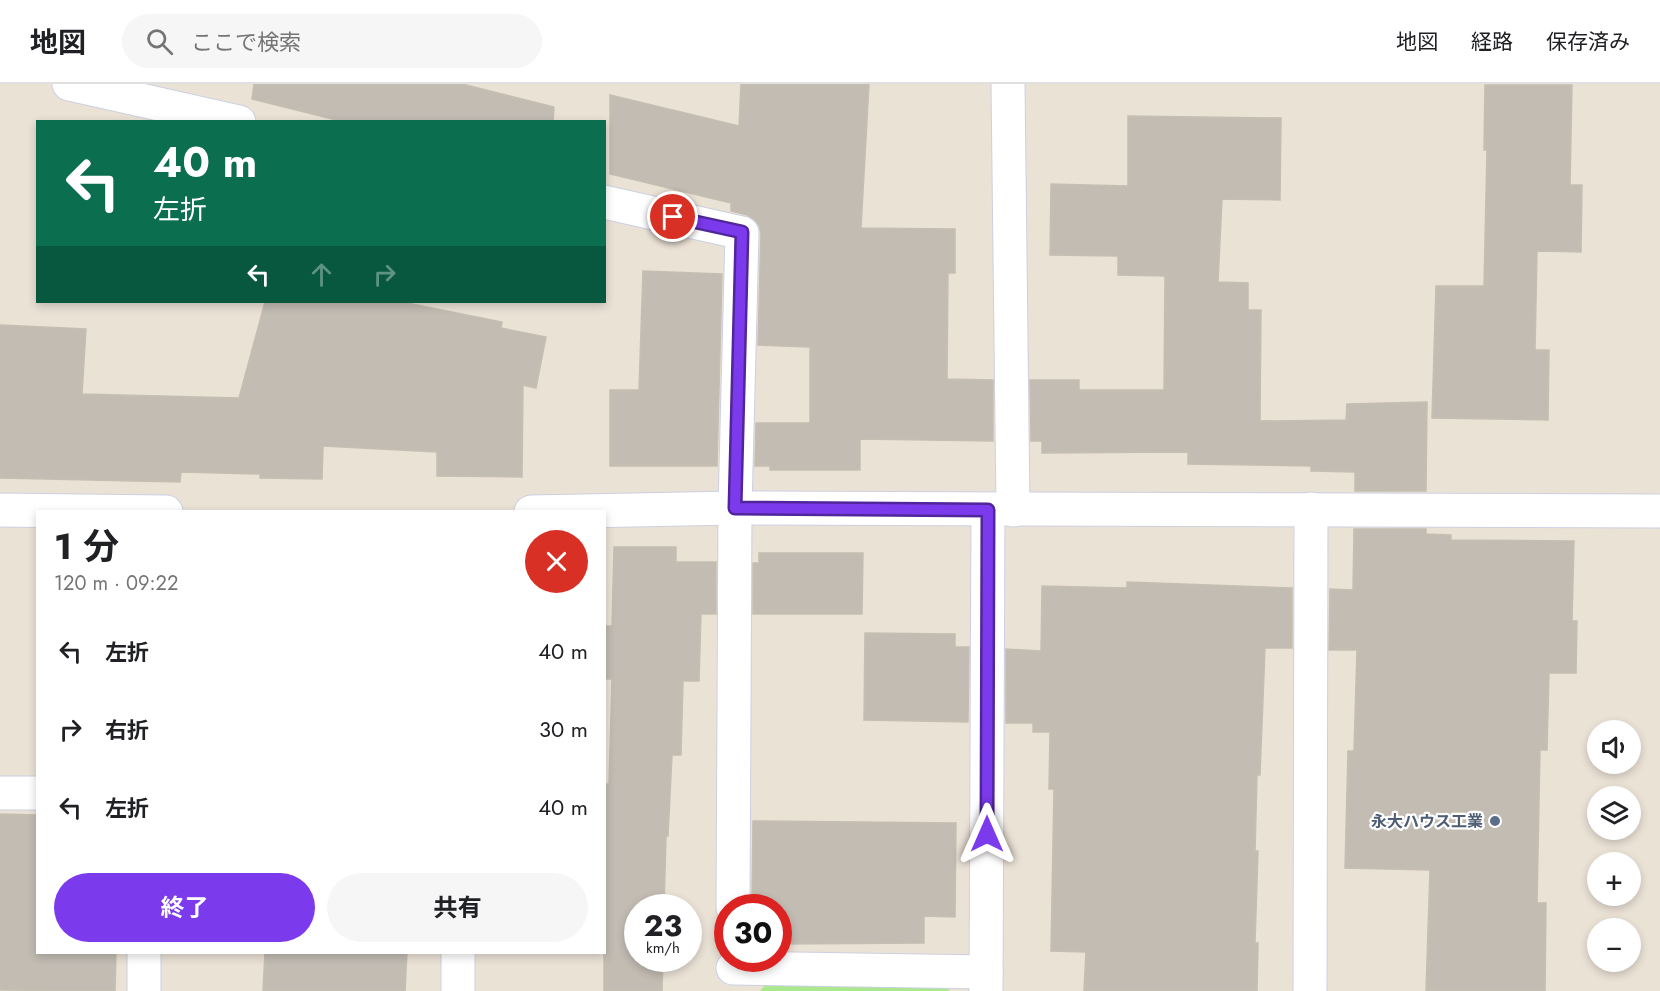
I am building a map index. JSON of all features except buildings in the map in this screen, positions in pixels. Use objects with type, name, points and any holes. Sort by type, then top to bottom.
[{"type":"street","points":[[69,84],[230,120]]},
{"type":"street","points":[[733,973],[986,982],[1000,510],[1008,84]]},
{"type":"street","points":[[606,202],[742,232],[735,508],[733,894]]},
{"type":"street","points":[[606,511],[735,508],[1660,511]]},
{"type":"street","points":[[1310,991],[1311,509]]},
{"type":"street","points":[[0,510],[36,510]]},
{"type":"street","points":[[0,793],[36,793]]},
{"type":"street","points":[[144,954],[144,991]]},
{"type":"street","points":[[458,954],[458,991]]},
{"type":"green space","points":[[767,983],[945,987],[950,991],[760,991]]},
{"type":"place","name":"永大ハウス工業","points":[[1495,821]]},
{"type":"route","points":[[673,217],[742,232],[735,508],[988,510],[987,834]]}]
